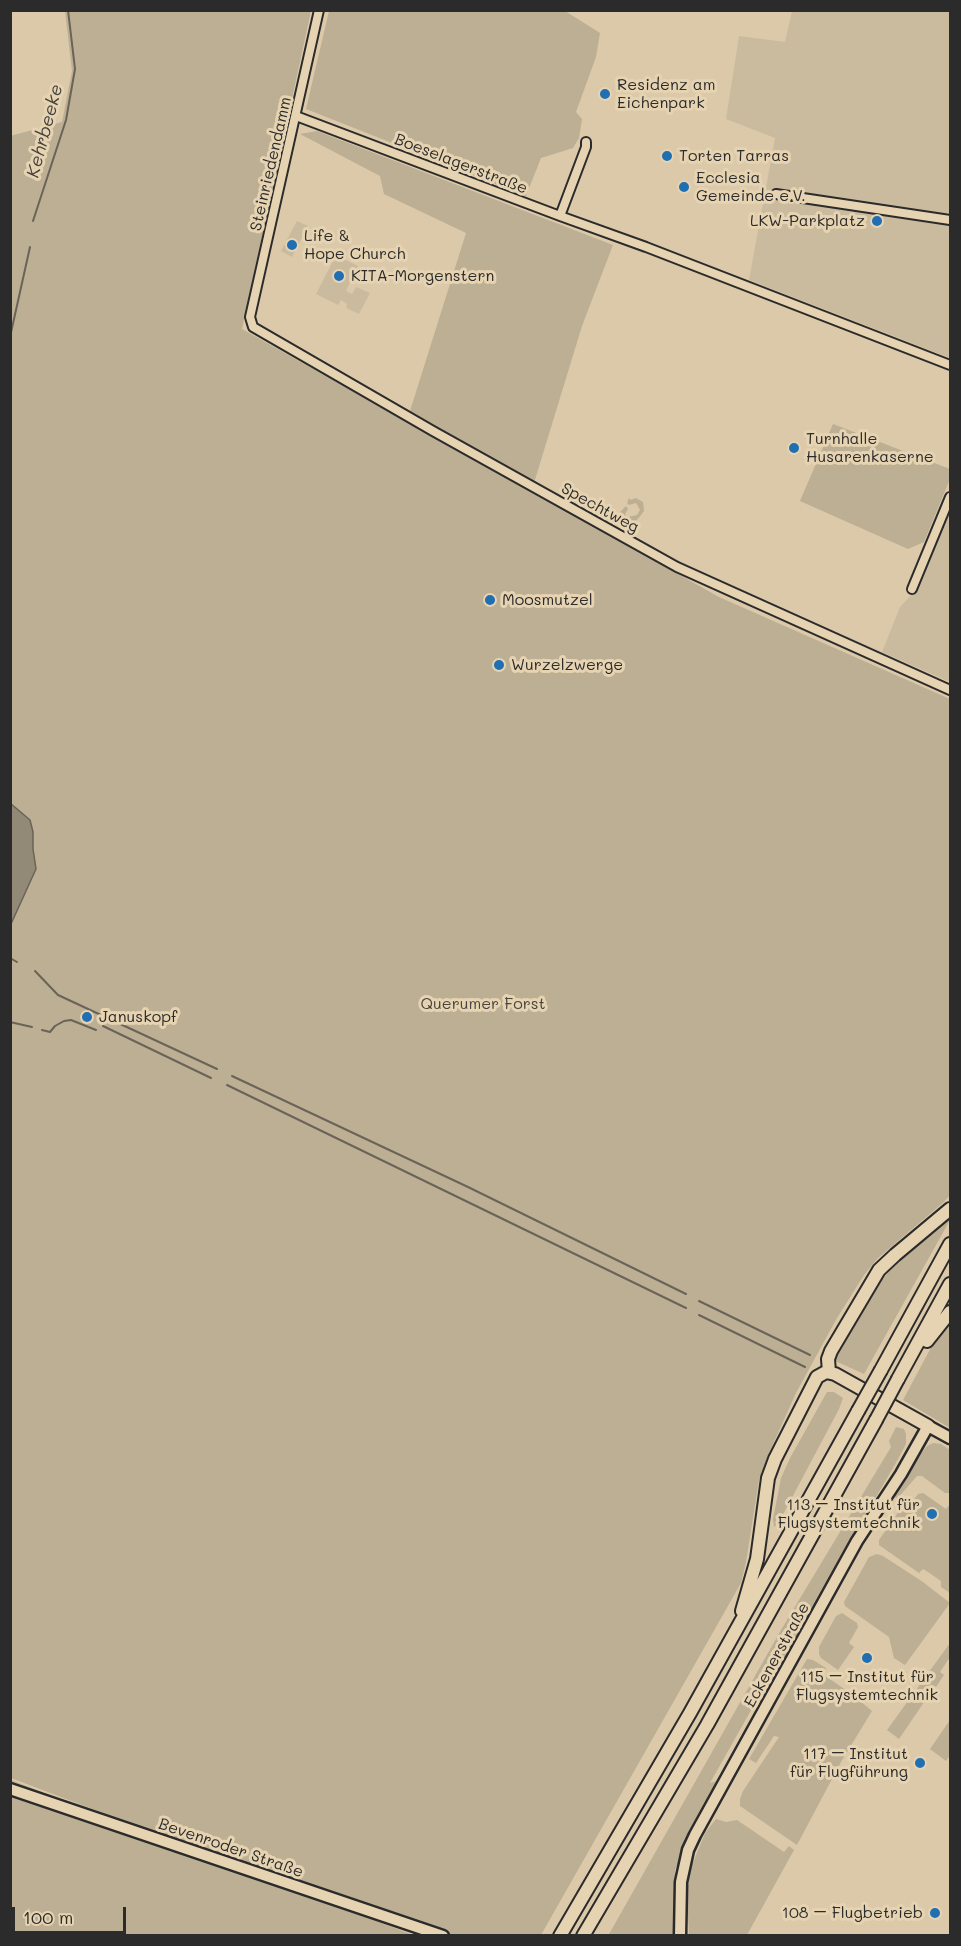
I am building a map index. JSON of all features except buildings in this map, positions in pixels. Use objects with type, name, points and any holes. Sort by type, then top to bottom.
[{"type":"highway","points":[[829,1372],[829,1355],[879,1270],[951,1209]]},
{"type":"highway","points":[[561,1935],[733,1638],[951,1244]]},
{"type":"highway","points":[[583,1935],[707,1725],[951,1284]]},
{"type":"highway","points":[[900,1376],[951,1312]]},
{"type":"highway","points":[[733,1638],[757,1559],[765,1493],[772,1468],[815,1380],[820,1375],[829,1372],[836,1374],[928,1426]]},
{"type":"main road","points":[[928,1426],[951,1438]]},
{"type":"main road","name":"Eckenerstraße","points":[[680,1935],[681,1882],[688,1850],[695,1835],[857,1541],[901,1474],[928,1426]]},
{"type":"main road","name":"Bevenroder Straße","points":[[10,1789],[443,1935]]},
{"type":"street","name":"Steinriedendamm","points":[[251,324],[250,317],[319,10]]},
{"type":"street","name":"Boeselagerstraße","points":[[296,116],[646,247],[951,365]]},
{"type":"street","points":[[560,216],[586,142]]},
{"type":"street","points":[[776,194],[951,220]]},
{"type":"street","name":"Spechtweg","points":[[251,324],[256,330],[414,421],[677,567],[951,690]]},
{"type":"street","points":[[912,589],[951,496]]},
{"type":"shaded area","points":[[792,11],[950,11],[950,358],[749,280],[775,138],[726,119],[739,36],[785,42]]},
{"type":"shaded area","points":[[297,221],[308,226],[292,257],[281,251]]},
{"type":"shaded area","name":"KITA-Morgenstern","points":[[336,255],[358,266],[346,291],[352,294],[356,287],[370,293],[359,314],[348,309],[347,304],[341,300],[338,305],[316,294]]},
{"type":"shaded area","points":[[950,507],[950,682],[882,652],[900,607],[915,591]]},
{"type":"shaded area","points":[[10,803],[30,820],[36,869],[11,924]]},
{"type":"green space","name":"Querumer Forst","points":[[65,11],[311,11],[242,329],[719,597],[950,699],[950,1195],[878,1258],[864,1275],[837,1318],[796,1393],[759,1480],[741,1583],[541,1935],[423,1935],[11,1778],[10,924],[36,869],[30,820],[10,803],[10,136],[62,122],[72,71]]},
{"type":"green space","points":[[329,11],[565,11],[600,33],[596,57],[576,112],[582,119],[579,138],[573,148],[541,158],[526,196],[306,109]]},
{"type":"green space","points":[[317,131],[613,245],[582,326],[534,483],[410,411],[466,233],[384,194],[380,176],[300,134]]},
{"type":"green space","points":[[833,424],[950,469],[950,479],[924,542],[908,549],[800,501]]},
{"type":"green space","points":[[629,498],[631,500],[636,498],[643,502],[644,511],[637,520],[626,524],[620,512],[626,506],[628,509],[625,514],[628,517],[637,515],[640,510],[636,503],[629,505],[627,503]]},
{"type":"green space","points":[[950,1214],[950,1220],[864,1374],[833,1360],[871,1295],[889,1271]]},
{"type":"green space","points":[[950,1312],[950,1428],[903,1400]]},
{"type":"green space","points":[[827,1392],[834,1392],[843,1398],[839,1409],[779,1522],[774,1527],[773,1519],[781,1478]]},
{"type":"green space","points":[[896,1427],[904,1429],[906,1444],[771,1684],[762,1695],[763,1689],[710,1783],[717,1781],[717,1788],[693,1828],[675,1870],[673,1935],[608,1936],[781,1630],[891,1447],[889,1441]]},
{"type":"green space","points":[[933,1443],[941,1444],[950,1450],[950,1493],[945,1493],[922,1476],[917,1476],[897,1499],[894,1496],[920,1455],[927,1446]]},
{"type":"green space","points":[[923,1493],[946,1509],[950,1504],[950,1593],[941,1587],[941,1581],[928,1572],[923,1569],[919,1573],[879,1545],[879,1540],[899,1511],[907,1509],[918,1494]]},
{"type":"green space","points":[[877,1554],[923,1582],[950,1603],[905,1665],[894,1658],[889,1637],[845,1606],[844,1602],[869,1557]]},
{"type":"green space","points":[[842,1613],[857,1623],[858,1627],[849,1643],[854,1647],[838,1670],[821,1658],[819,1647],[836,1616]]},
{"type":"green space","points":[[950,1643],[950,1657],[940,1672],[944,1675],[899,1739],[887,1730]]},
{"type":"green space","points":[[807,1659],[826,1668],[824,1675],[872,1711],[841,1762],[797,1845],[740,1806],[740,1799],[779,1737],[774,1736],[756,1763],[749,1759]]},
{"type":"green space","points":[[950,1720],[950,1755],[946,1761],[930,1749]]},
{"type":"green space","points":[[11,1780],[413,1935],[11,1935]]},
{"type":"green space","points":[[716,1819],[726,1822],[737,1820],[784,1852],[789,1846],[794,1850],[747,1935],[689,1935],[687,1896],[690,1870],[705,1833]]},
{"type":"waterway","name":"Kehrbeeke","points":[[33,221],[66,120],[75,69],[68,10]]},
{"type":"waterway","name":"Kehrbeeke","points":[[10,337],[30,247]]},
{"type":"waterway","points":[[10,958],[17,962]]},
{"type":"waterway","points":[[35,971],[58,995],[217,1069]]},
{"type":"waterway","points":[[42,1030],[50,1032],[55,1026],[71,1020],[96,1030]]},
{"type":"waterway","points":[[10,1022],[32,1027]]},
{"type":"waterway","points":[[103,1026],[211,1078]]},
{"type":"waterway","points":[[232,1076],[468,1187],[686,1294]]},
{"type":"waterway","points":[[227,1085],[686,1308]]},
{"type":"waterway","points":[[699,1301],[810,1355]]},
{"type":"waterway","points":[[699,1315],[805,1367]]},
{"type":"place","name":"Residenz am Eichenpark","points":[[605,94]]},
{"type":"place","name":"Torten Tarras","points":[[667,156]]},
{"type":"place","name":"Ecclesia Gemeinde e.V.","points":[[684,187]]},
{"type":"place","name":"LKW-Parkplatz","points":[[877,221]]},
{"type":"place","name":"Life & Hope Church","points":[[292,245]]},
{"type":"place","name":"KITA-Morgenstern","points":[[339,276]]},
{"type":"place","name":"Turnhalle Husarenkaserne","points":[[794,448]]},
{"type":"place","name":"Moosmutzel","points":[[490,600]]},
{"type":"place","name":"Wurzelzwerge","points":[[499,665]]},
{"type":"place","name":"Januskopf","points":[[87,1017]]},
{"type":"place","name":"113 – Institut für Flugsystemtechnik","points":[[932,1514]]},
{"type":"place","name":"115 – Institut für Flugsystemtechnik","points":[[867,1658]]},
{"type":"place","name":"117 – Institut für Flugführung","points":[[920,1763]]},
{"type":"place","name":"108 – Flugbetrieb","points":[[935,1913]]}]
